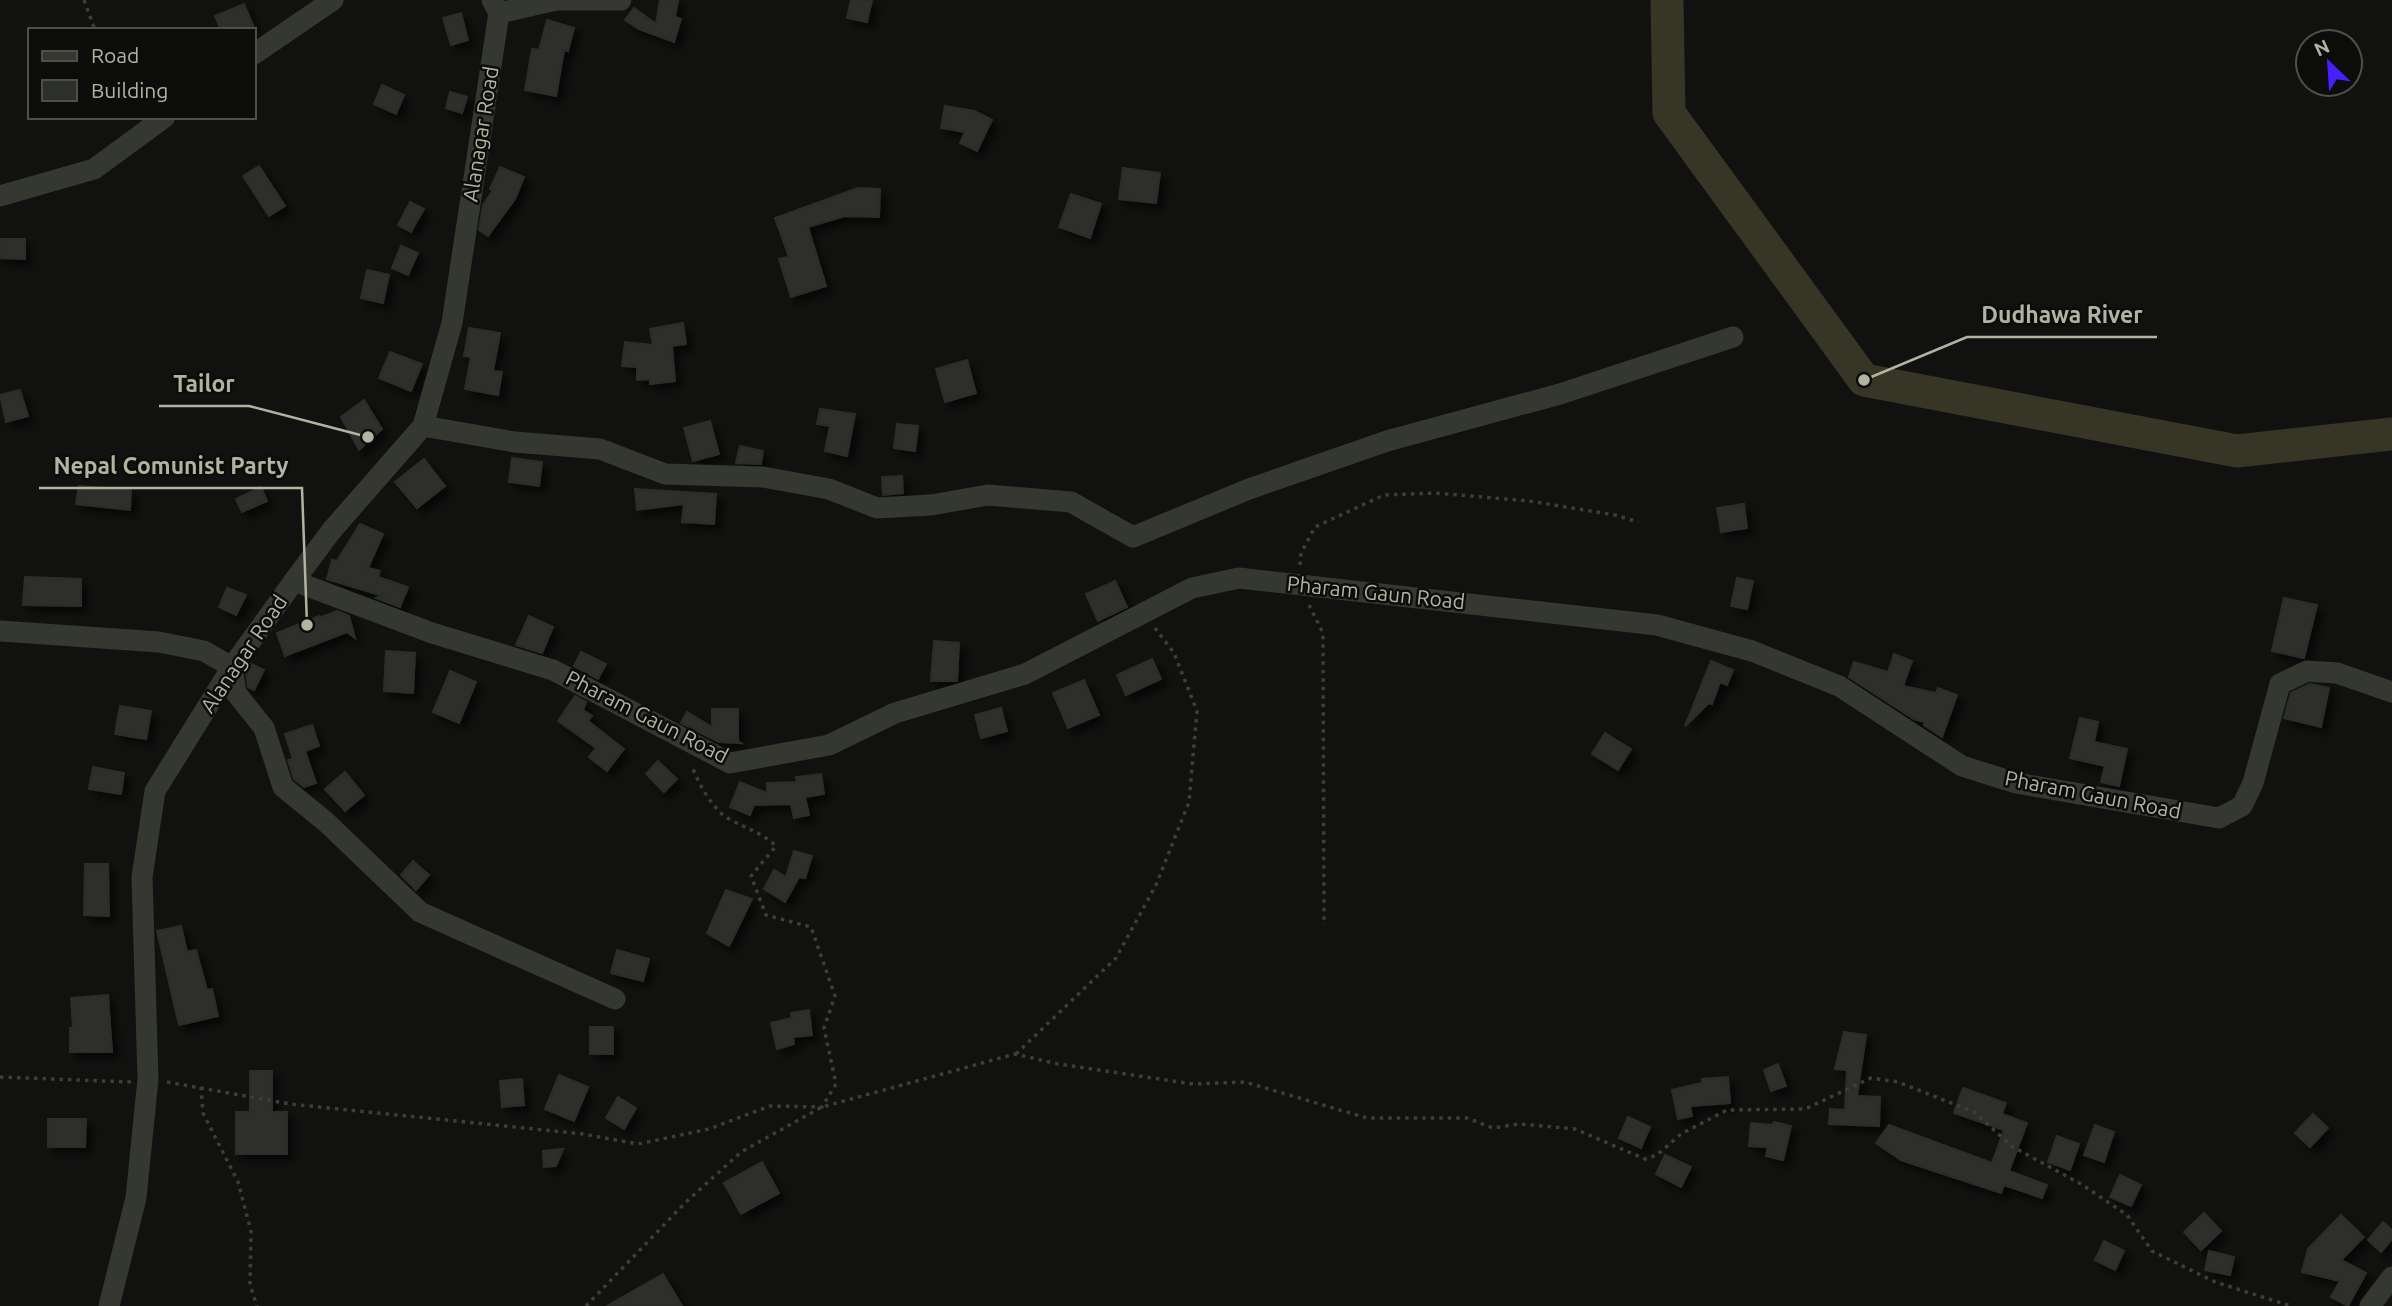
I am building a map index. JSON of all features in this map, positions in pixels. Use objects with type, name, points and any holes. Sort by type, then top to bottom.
[{"type":"street","points":[[256,53],[333,0]]},
{"type":"street","points":[[495,7],[556,0],[621,0]]},
{"type":"street","name":"Alanagar Road","points":[[109,1306],[136,1198],[148,1081],[142,877],[155,791],[232,667],[294,581],[332,530],[423,426],[452,323],[495,7]]},
{"type":"street","points":[[0,196],[94,169],[162,119]]},
{"type":"street","points":[[423,426],[515,442],[600,449],[665,474],[763,477],[829,489],[877,508],[931,505],[988,495],[1071,502],[1133,537],[1249,489],[1387,441],[1560,394],[1733,337]]},
{"type":"street","name":"Pharam Gaun Road","points":[[294,581],[432,633],[553,670],[730,763],[829,745],[895,713],[1025,674],[1192,588],[1239,578],[1657,625],[1752,650],[1839,686],[1962,765],[2016,783],[2219,818],[2242,806],[2253,783],[2280,684],[2307,671],[2337,673],[2392,692]]},
{"type":"street","points":[[0,631],[159,642],[204,652],[232,667],[236,693],[264,728],[283,787],[326,822],[421,912],[615,999]]},
{"type":"street","points":[[2370,1306],[2392,1277]]},
{"type":"path","points":[[84,0],[94,28]]},
{"type":"path","points":[[1324,925],[1323,633],[1298,585],[1301,553],[1315,527],[1384,495],[1435,493],[1529,501],[1615,515],[1638,522]]},
{"type":"path","points":[[586,1306],[685,1203],[741,1152],[822,1107],[1015,1054],[1116,958],[1156,886],[1189,802],[1197,711],[1174,653],[1143,613]]},
{"type":"path","points":[[681,738],[698,782],[726,818],[762,833],[776,846],[751,876],[766,915],[811,928],[835,996],[824,1028],[836,1084],[822,1107]]},
{"type":"path","points":[[1015,1054],[1058,1064],[1193,1084],[1245,1082],[1367,1118],[1467,1118],[1493,1128],[1519,1124],[1575,1129],[1645,1158],[1657,1155],[1681,1134],[1727,1110],[1805,1110],[1871,1078],[1898,1082],[1974,1112],[2013,1147],[2081,1184],[2127,1216],[2152,1251],[2215,1282],[2291,1306]]},
{"type":"path","points":[[0,1077],[148,1081],[201,1087],[290,1104],[583,1134],[638,1144],[709,1129],[770,1106],[822,1107]]},
{"type":"path","points":[[201,1087],[203,1113],[238,1182],[251,1231],[250,1284],[257,1306]]},
{"type":"building","points":[[660,0],[678,0],[675,17],[681,19],[674,42],[639,29],[625,20],[634,8],[656,24]]},
{"type":"building","points":[[851,0],[872,0],[867,22],[847,18]]},
{"type":"building","points":[[244,4],[254,28],[220,28],[215,16]]},
{"type":"building","points":[[461,13],[468,40],[451,45],[443,18]]},
{"type":"building","points":[[547,20],[574,28],[568,51],[564,50],[556,96],[525,90],[532,49],[539,50]]},
{"type":"building","points":[[382,85],[404,95],[396,114],[374,104]]},
{"type":"building","points":[[450,92],[467,97],[462,113],[446,108]]},
{"type":"building","points":[[945,106],[974,111],[992,120],[977,151],[960,143],[965,132],[941,128]]},
{"type":"building","points":[[259,166],[285,206],[269,216],[243,176]]},
{"type":"building","points":[[500,167],[524,177],[515,199],[488,236],[479,230],[483,205],[493,190],[490,189]]},
{"type":"building","points":[[1123,168],[1160,173],[1156,203],[1119,199]]},
{"type":"building","points":[[858,188],[880,189],[879,217],[845,216],[808,227],[826,286],[791,297],[779,259],[789,257],[775,218]]},
{"type":"building","points":[[1071,194],[1101,204],[1090,238],[1059,227]]},
{"type":"building","points":[[410,202],[424,209],[411,232],[398,225]]},
{"type":"building","points":[[0,239],[25,239],[25,259],[0,258]]},
{"type":"building","points":[[401,246],[418,253],[408,275],[392,268]]},
{"type":"building","points":[[367,270],[389,275],[383,303],[361,298]]},
{"type":"building","points":[[683,323],[686,344],[672,346],[675,381],[650,384],[650,379],[637,380],[637,367],[622,366],[625,342],[653,345],[650,329]]},
{"type":"building","points":[[469,328],[500,333],[493,371],[502,372],[498,395],[465,389],[471,357],[464,356]]},
{"type":"building","points":[[390,352],[422,364],[411,391],[379,378]]},
{"type":"building","points":[[967,360],[976,393],[945,402],[936,369]]},
{"type":"building","points":[[20,390],[28,416],[6,422],[0,395]]},
{"type":"building","points":[[364,400],[382,429],[359,450],[341,417]]},
{"type":"building","points":[[820,409],[855,414],[847,456],[825,451],[830,426],[817,424]]},
{"type":"building","points":[[710,421],[719,454],[693,461],[684,428]]},
{"type":"building","points":[[897,424],[918,426],[915,451],[894,448]]},
{"type":"building","points":[[740,446],[763,451],[761,464],[736,463]]},
{"type":"building","points":[[512,458],[542,462],[539,486],[509,482]]},
{"type":"building","points":[[424,459],[445,486],[417,508],[395,482]]},
{"type":"building","points":[[902,476],[903,493],[883,495],[882,477]]},
{"type":"building","points":[[79,486],[131,490],[130,510],[76,504]]},
{"type":"building","points":[[261,487],[267,501],[242,512],[236,499]]},
{"type":"building","points":[[635,489],[716,494],[714,524],[682,522],[684,504],[637,510]]},
{"type":"building","points":[[1744,504],[1747,528],[1721,532],[1717,508]]},
{"type":"building","points":[[360,524],[383,534],[368,568],[380,571],[378,577],[408,587],[400,607],[376,598],[383,596],[327,579],[332,560],[337,561]]},
{"type":"building","points":[[25,577],[81,579],[81,606],[23,605]]},
{"type":"building","points":[[1737,578],[1753,581],[1747,609],[1731,606]]},
{"type":"building","points":[[1115,581],[1127,607],[1098,621],[1086,594]]},
{"type":"building","points":[[227,588],[246,595],[236,615],[219,607]]},
{"type":"building","points":[[2284,598],[2317,605],[2304,658],[2272,651]]},
{"type":"building","points":[[337,611],[349,616],[355,638],[347,632],[285,656],[277,633],[319,616],[333,622],[324,616]]},
{"type":"building","points":[[529,616],[553,627],[542,653],[516,645]]},
{"type":"building","points":[[934,641],[959,643],[957,681],[931,681]]},
{"type":"building","points":[[386,651],[415,653],[413,693],[384,691]]},
{"type":"building","points":[[581,652],[606,664],[598,679],[574,666]]},
{"type":"building","points":[[1894,654],[1912,661],[1903,686],[1936,693],[1938,688],[1957,695],[1942,737],[1924,725],[1925,722],[1914,719],[1849,677],[1854,662],[1888,672]]},
{"type":"building","points":[[1152,659],[1161,679],[1126,695],[1117,675]]},
{"type":"building","points":[[1711,661],[1733,670],[1727,685],[1720,682],[1712,704],[1709,703],[1685,726]]},
{"type":"building","points":[[251,664],[264,670],[254,690],[248,687],[246,672]]},
{"type":"building","points":[[450,671],[476,682],[459,723],[433,712]]},
{"type":"building","points":[[1084,680],[1099,715],[1068,728],[1053,693]]},
{"type":"building","points":[[2310,684],[2329,688],[2321,727],[2284,718],[2291,693]]},
{"type":"building","points":[[575,696],[586,702],[583,710],[592,716],[588,721],[624,749],[607,771],[589,757],[596,748],[558,721]]},
{"type":"building","points":[[120,706],[151,711],[146,739],[115,734]]},
{"type":"building","points":[[1001,708],[1007,731],[981,738],[975,715]]},
{"type":"building","points":[[712,709],[738,709],[738,741],[741,743],[719,742],[681,723],[687,712],[712,727]]},
{"type":"building","points":[[2080,718],[2098,722],[2094,742],[2127,749],[2119,786],[2101,782],[2105,766],[2070,758]]},
{"type":"building","points":[[312,725],[319,746],[305,751],[316,783],[304,787],[294,779],[288,760],[293,759],[285,734]]},
{"type":"building","points":[[1605,733],[1631,749],[1618,770],[1592,754]]},
{"type":"building","points":[[658,761],[677,779],[664,792],[646,774]]},
{"type":"building","points":[[93,767],[124,773],[121,794],[89,789]]},
{"type":"building","points":[[345,772],[364,795],[345,811],[325,789]]},
{"type":"building","points":[[821,774],[824,794],[805,797],[809,815],[794,818],[791,804],[754,805],[750,815],[730,807],[740,782],[767,793],[767,783],[797,782],[796,777]]},
{"type":"building","points":[[794,851],[812,856],[805,878],[799,877],[785,902],[764,889],[774,870],[786,877]]},
{"type":"building","points":[[413,861],[429,875],[416,890],[401,875]]},
{"type":"building","points":[[85,864],[108,864],[109,916],[84,915]]},
{"type":"building","points":[[726,890],[752,899],[729,946],[707,933]]},
{"type":"building","points":[[181,926],[187,952],[196,950],[207,990],[212,989],[218,1016],[179,1025],[157,931]]},
{"type":"building","points":[[617,950],[649,959],[643,981],[611,973]]},
{"type":"building","points":[[108,995],[112,1052],[70,1052],[70,1028],[73,1028],[71,998]]},
{"type":"building","points":[[809,1010],[812,1035],[793,1037],[794,1044],[777,1049],[771,1023],[792,1018],[791,1013]]},
{"type":"building","points":[[590,1027],[613,1027],[613,1054],[590,1054]]},
{"type":"building","points":[[1844,1032],[1866,1035],[1857,1096],[1880,1097],[1879,1126],[1829,1124],[1830,1109],[1845,1110],[1847,1070],[1835,1069]]},
{"type":"building","points":[[1778,1064],[1786,1086],[1771,1091],[1764,1070]]},
{"type":"building","points":[[250,1071],[272,1071],[272,1112],[287,1112],[287,1154],[236,1154],[236,1112],[250,1112]]},
{"type":"building","points":[[559,1075],[588,1087],[574,1121],[545,1109]]},
{"type":"building","points":[[1728,1077],[1730,1103],[1690,1106],[1692,1116],[1678,1119],[1672,1090],[1702,1083],[1702,1079]]},
{"type":"building","points":[[522,1079],[524,1105],[502,1107],[500,1081]]},
{"type":"building","points":[[1963,1088],[2006,1103],[2002,1114],[2027,1123],[2009,1171],[2047,1185],[2042,1198],[2004,1185],[2001,1193],[1901,1160],[1876,1143],[1889,1125],[1992,1163],[2004,1130],[1954,1113]]},
{"type":"building","points":[[618,1097],[636,1108],[624,1129],[606,1118]]},
{"type":"building","points":[[2313,1114],[2328,1128],[2310,1147],[2295,1133]]},
{"type":"building","points":[[1628,1117],[1650,1127],[1641,1148],[1619,1138]]},
{"type":"building","points":[[48,1119],[86,1119],[85,1147],[48,1147]]},
{"type":"building","points":[[1774,1122],[1791,1126],[1783,1160],[1766,1156],[1768,1147],[1749,1146],[1751,1123],[1773,1125]]},
{"type":"building","points":[[2095,1125],[2114,1132],[2104,1162],[2084,1155]]},
{"type":"building","points":[[2057,1136],[2079,1144],[2070,1170],[2048,1162]]},
{"type":"building","points":[[563,1149],[556,1166],[544,1167],[543,1151]]},
{"type":"building","points":[[1665,1155],[1691,1167],[1681,1187],[1656,1174]]},
{"type":"building","points":[[762,1162],[779,1193],[741,1214],[724,1183]]},
{"type":"building","points":[[2120,1175],[2141,1185],[2131,1206],[2110,1197]]},
{"type":"building","points":[[2204,1213],[2221,1231],[2201,1250],[2184,1232]]},
{"type":"building","points":[[2341,1215],[2364,1237],[2341,1260],[2366,1273],[2348,1306],[2331,1297],[2340,1281],[2302,1272],[2308,1249]]},
{"type":"building","points":[[2383,1222],[2392,1230],[2392,1239],[2381,1252],[2368,1240]]},
{"type":"building","points":[[2104,1241],[2124,1251],[2115,1270],[2095,1260]]},
{"type":"building","points":[[2209,1251],[2234,1257],[2230,1275],[2205,1270]]},
{"type":"building","points":[[663,1274],[682,1306],[607,1306]]},
{"type":"waterway","points":[[1667,0],[1669,113],[1864,380],[2237,451],[2392,434]]},
{"type":"place","name":"Dudhawa River","points":[[1864,380]]},
{"type":"place","name":"Tailor","points":[[368,437]]},
{"type":"place","name":"Nepal Comunist Party","points":[[307,625]]}]
